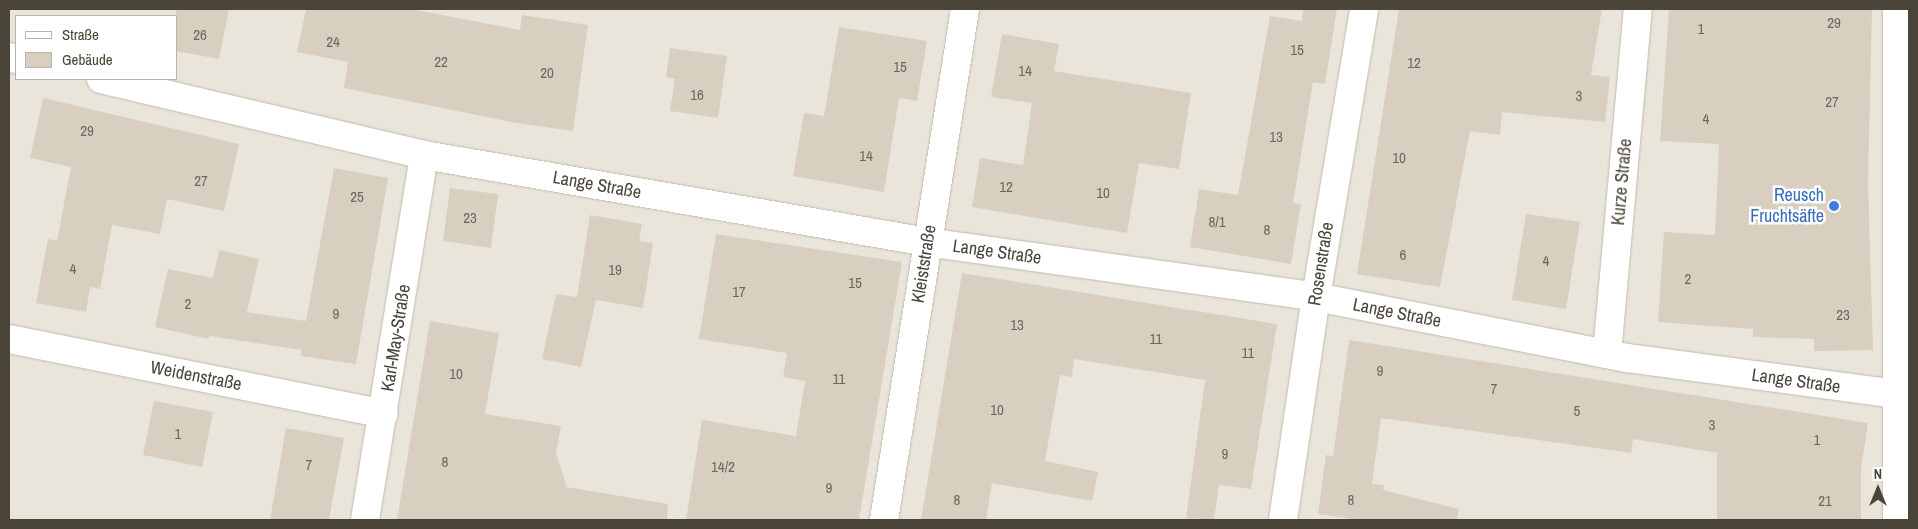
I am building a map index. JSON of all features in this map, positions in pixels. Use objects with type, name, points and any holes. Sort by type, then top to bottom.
[{"type":"street","name":"Kleiststraße","points":[[884,520],[926,242],[965,9]]},
{"type":"street","name":"Rosenstraße","points":[[1283,520],[1316,297],[1364,9]]},
{"type":"street","name":"Kurze Straße","points":[[1607,354],[1638,9]]},
{"type":"street","points":[[1897,9],[1897,394],[1903,436],[1897,520]]},
{"type":"street","name":"Lange Straße","points":[[105,80],[424,155],[926,242],[1316,297],[1607,354],[1897,394]]},
{"type":"street","name":"Karl-May-Straße","points":[[365,520],[384,414],[424,155]]},
{"type":"street","name":"Weidenstraße","points":[[9,339],[384,414]]},
{"type":"shaded area","points":[[9,9],[1909,9],[1909,520],[9,520]]},
{"type":"building","points":[[176,9],[229,9],[219,59],[178,51],[178,15],[176,15]]},
{"type":"building","points":[[306,9],[411,9],[520,30],[522,15],[588,25],[573,131],[516,123],[344,88],[348,62],[297,52]]},
{"type":"building","points":[[1303,9],[1337,9],[1325,84],[1313,82],[1293,203],[1301,204],[1291,264],[1190,247],[1199,189],[1238,195],[1270,16],[1302,21]]},
{"type":"building","points":[[1399,9],[1602,9],[1591,75],[1610,77],[1605,122],[1502,112],[1500,135],[1470,131],[1440,287],[1357,274]]},
{"type":"building","points":[[1669,9],[1872,9],[1868,181],[1873,350],[1814,351],[1814,339],[1753,337],[1753,329],[1658,322],[1664,232],[1715,235],[1719,144],[1660,141]]},
{"type":"building","points":[[839,27],[927,41],[917,101],[899,98],[884,192],[793,176],[804,113],[824,116]]},
{"type":"building","points":[[1002,34],[1059,44],[1054,71],[1191,93],[1179,169],[1139,163],[1127,233],[972,207],[980,158],[1023,165],[1032,103],[991,97]]},
{"type":"building","points":[[670,48],[727,56],[718,118],[670,111],[675,79],[666,77]]},
{"type":"building","points":[[43,98],[239,144],[224,211],[167,199],[160,234],[112,225],[100,289],[90,287],[86,312],[36,303],[48,239],[57,241],[71,167],[30,158]]},
{"type":"building","points":[[334,168],[388,178],[356,364],[301,356],[302,350],[209,336],[209,339],[155,327],[168,269],[213,278],[219,250],[259,259],[247,312],[306,321]]},
{"type":"building","points":[[450,188],[498,194],[491,248],[443,241]]},
{"type":"building","points":[[1526,214],[1580,222],[1566,309],[1512,300]]},
{"type":"building","points":[[590,215],[642,224],[639,241],[653,243],[643,308],[596,300],[581,367],[542,359],[556,294],[577,297]]},
{"type":"building","points":[[716,234],[902,262],[859,520],[686,520],[702,420],[796,436],[805,381],[783,377],[787,353],[699,339]]},
{"type":"building","points":[[962,273],[1277,324],[1251,489],[1219,485],[1214,520],[1186,518],[1205,380],[1074,359],[1072,377],[1060,375],[1045,461],[1098,472],[1092,501],[992,483],[986,520],[921,520]]},
{"type":"building","points":[[430,321],[499,333],[485,414],[561,426],[556,453],[567,487],[668,504],[667,520],[397,520]]},
{"type":"building","points":[[1349,340],[1868,423],[1861,469],[1861,520],[1717,520],[1717,453],[1633,439],[1631,453],[1381,418],[1372,484],[1384,485],[1383,490],[1459,509],[1457,520],[1359,520],[1318,514],[1326,455],[1333,456]]},
{"type":"building","points":[[154,401],[213,412],[202,467],[143,455]]},
{"type":"building","points":[[286,428],[344,438],[329,520],[270,520]]},
{"type":"place","name":"Reusch Fruchtsäfte","points":[[1834,206]]}]
